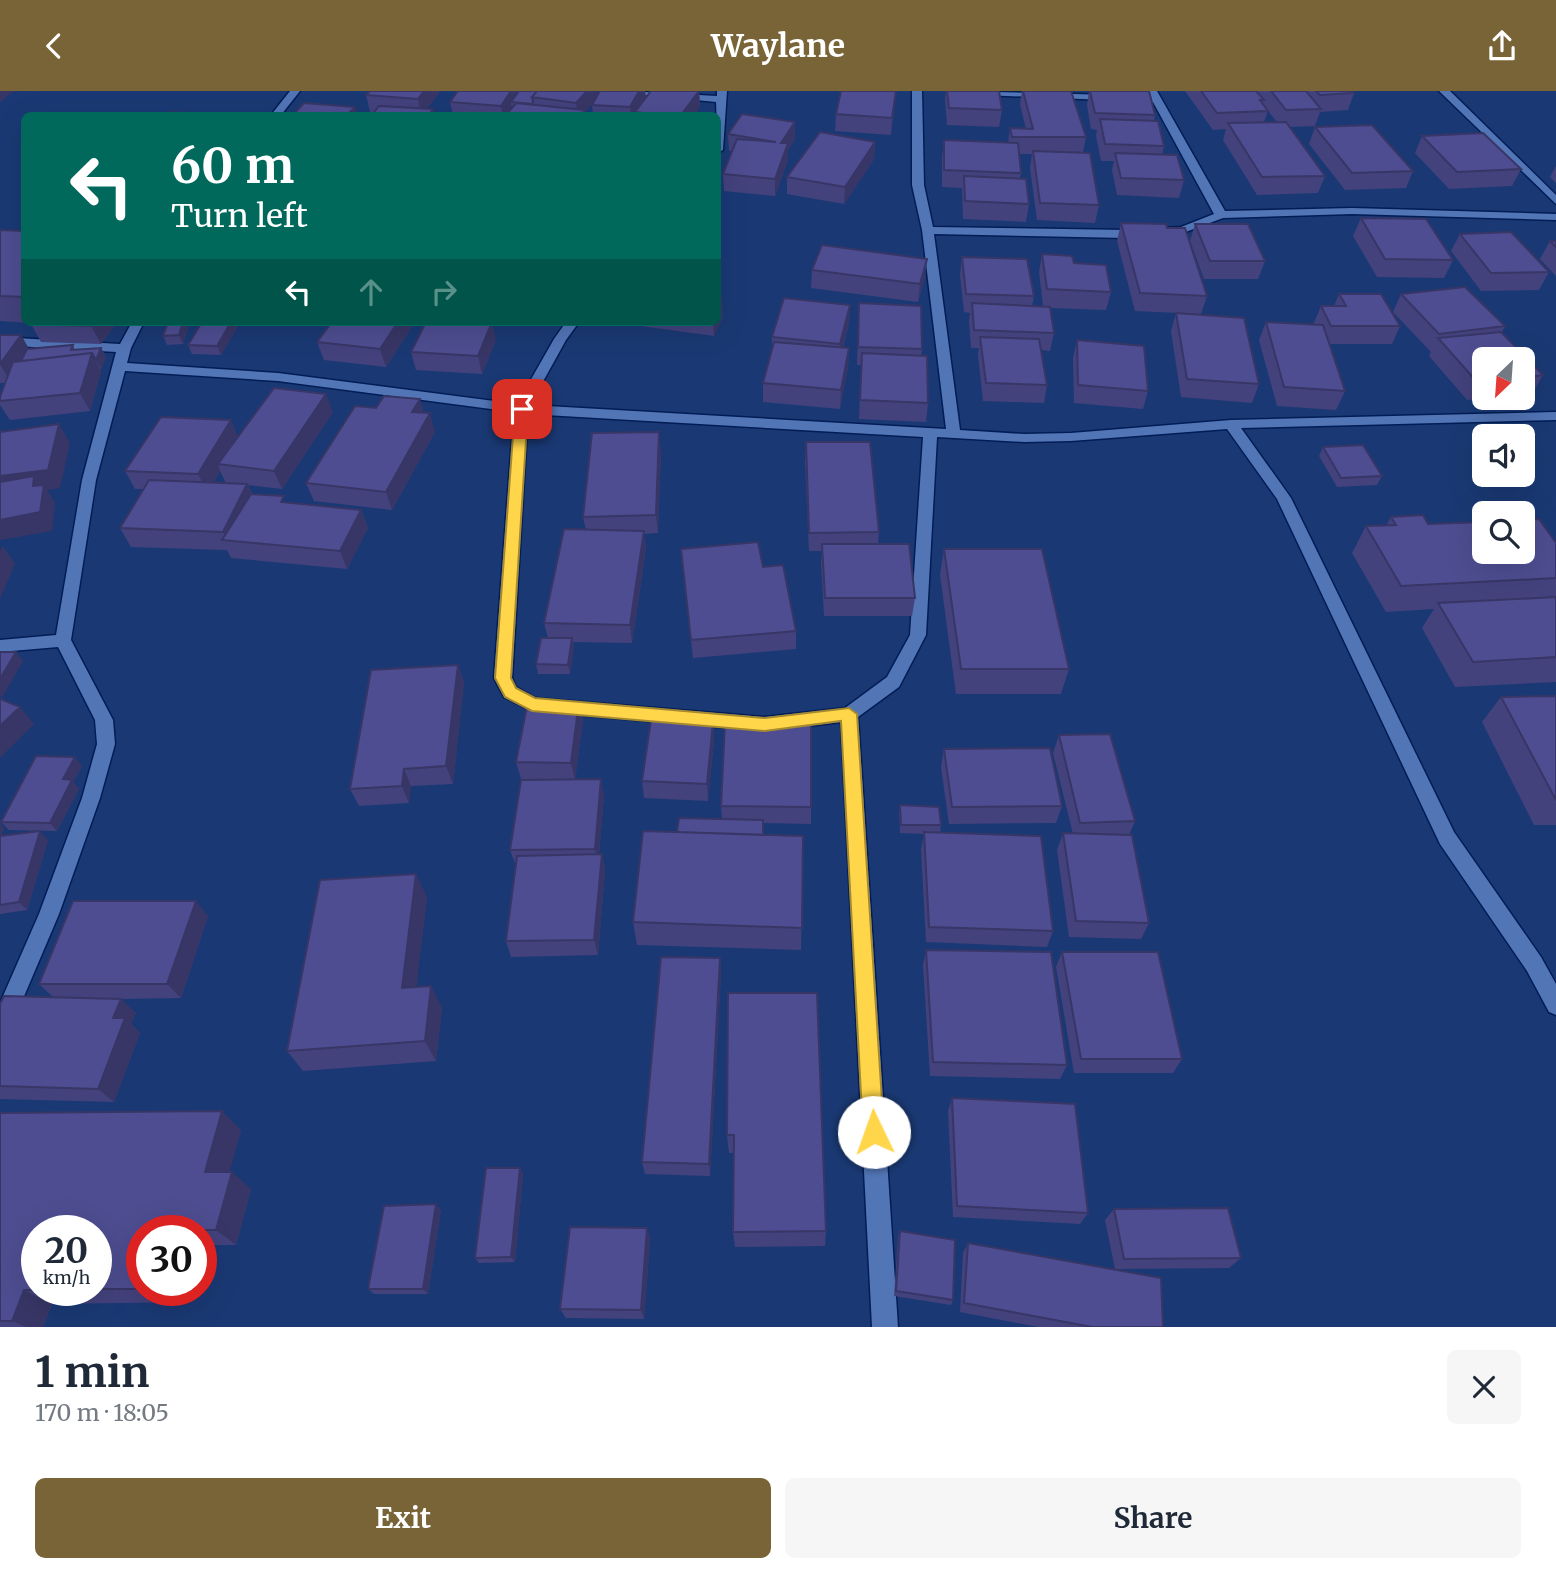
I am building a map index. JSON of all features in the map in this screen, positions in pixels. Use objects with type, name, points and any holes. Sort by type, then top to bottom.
[{"type":"street","points":[[278,112],[295,91]]},
{"type":"street","points":[[632,91],[722,95]]},
{"type":"street","points":[[916,91],[918,185],[928,230],[954,435]]},
{"type":"street","points":[[960,91],[1154,95],[1221,215]]},
{"type":"street","points":[[1444,91],[1556,201]]},
{"type":"street","points":[[928,230],[1127,234],[1183,230],[1221,215],[1352,211],[1556,217]]},
{"type":"street","points":[[0,1027],[49,914],[91,798],[106,744],[104,720],[63,640],[89,480],[124,348],[136,326]]},
{"type":"street","points":[[570,326],[560,339],[522,409],[503,678],[510,692],[532,704],[765,725],[849,714],[893,682],[918,635],[930,433]]},
{"type":"street","points":[[0,341],[124,348]]},
{"type":"street","points":[[119,367],[278,377],[522,409],[954,435],[1071,437],[1231,424],[1556,416]]},
{"type":"street","points":[[1231,424],[1284,498],[1447,838],[1534,964],[1556,1005]]},
{"type":"street","points":[[0,646],[63,640]]},
{"type":"street","points":[[849,714],[886,1327]]},
{"type":"building","points":[[370,91],[424,91],[418,99],[366,95]]},
{"type":"building","points":[[458,91],[511,91],[501,106],[450,102]]},
{"type":"building","points":[[519,91],[537,91],[532,97],[532,104],[511,102]]},
{"type":"building","points":[[537,91],[587,91],[576,103],[532,97]]},
{"type":"building","points":[[600,91],[639,91],[630,107],[592,105]]},
{"type":"building","points":[[651,91],[699,91],[683,112],[635,112]]},
{"type":"building","points":[[841,91],[896,91],[892,118],[836,114]]},
{"type":"building","points":[[947,91],[999,91],[1002,110],[949,108]]},
{"type":"building","points":[[1023,91],[1071,91],[1086,137],[1012,137],[1010,128],[1033,129]]},
{"type":"building","points":[[1090,91],[1149,91],[1155,115],[1095,113]]},
{"type":"building","points":[[1201,91],[1256,91],[1264,100],[1260,100],[1268,111],[1217,113]]},
{"type":"building","points":[[1271,91],[1306,91],[1321,109],[1286,110]]},
{"type":"building","points":[[1316,91],[1352,91],[1354,93],[1320,95]]},
{"type":"building","points":[[304,103],[355,107],[350,112],[296,112]]},
{"type":"building","points":[[516,103],[585,110],[583,112],[508,112]]},
{"type":"building","points":[[379,106],[433,109],[431,112],[374,112]]},
{"type":"building","points":[[742,114],[795,122],[781,143],[788,143],[775,179],[723,174],[737,139],[776,142],[728,134]]},
{"type":"building","points":[[1100,119],[1158,121],[1164,146],[1105,144]]},
{"type":"building","points":[[1286,122],[1325,176],[1262,177],[1228,123]]},
{"type":"building","points":[[1372,125],[1413,171],[1352,173],[1315,127]]},
{"type":"building","points":[[820,132],[875,142],[845,187],[787,177]]},
{"type":"building","points":[[1483,133],[1521,169],[1457,172],[1422,136]]},
{"type":"building","points":[[944,140],[1018,143],[1021,173],[944,170]]},
{"type":"building","points":[[1033,151],[1090,153],[1099,205],[1040,203]]},
{"type":"building","points":[[1115,153],[1177,155],[1184,180],[1121,178]]},
{"type":"building","points":[[964,176],[1026,179],[1029,204],[965,201]]},
{"type":"building","points":[[1361,218],[1426,219],[1453,260],[1385,259]]},
{"type":"building","points":[[1121,223],[1166,224],[1167,228],[1185,228],[1207,296],[1140,293]]},
{"type":"building","points":[[1195,224],[1248,224],[1265,261],[1210,261]]},
{"type":"building","points":[[0,230],[21,231],[21,297],[0,296]]},
{"type":"building","points":[[1511,232],[1549,272],[1491,273],[1460,234]]},
{"type":"building","points":[[822,245],[927,259],[920,284],[812,270]]},
{"type":"building","points":[[1042,254],[1072,256],[1074,263],[1106,265],[1111,292],[1047,289]]},
{"type":"building","points":[[962,257],[1027,259],[1034,296],[966,294]]},
{"type":"building","points":[[1465,287],[1505,326],[1439,334],[1401,294]]},
{"type":"building","points":[[1339,294],[1381,294],[1400,326],[1331,326],[1321,306],[1346,306]]},
{"type":"building","points":[[784,298],[850,305],[840,344],[772,337]]},
{"type":"building","points":[[859,303],[921,306],[922,349],[858,347]]},
{"type":"building","points":[[972,303],[1050,307],[1054,333],[974,330]]},
{"type":"building","points":[[1176,313],[1244,318],[1259,384],[1187,379]]},
{"type":"building","points":[[1266,322],[1323,325],[1345,391],[1284,387]]},
{"type":"building","points":[[167,326],[182,326],[179,335],[163,336]]},
{"type":"building","points":[[200,326],[229,326],[217,346],[188,345]]},
{"type":"building","points":[[329,326],[395,326],[380,349],[317,342]]},
{"type":"building","points":[[424,326],[490,326],[478,356],[411,352]]},
{"type":"building","points":[[1501,332],[1516,347],[1472,347],[1472,376],[1438,338]]},
{"type":"building","points":[[0,335],[21,335],[0,364]]},
{"type":"building","points":[[980,337],[1039,339],[1047,385],[986,383]]},
{"type":"building","points":[[1077,340],[1144,346],[1148,391],[1078,385]]},
{"type":"building","points":[[774,342],[849,348],[841,390],[763,383]]},
{"type":"building","points":[[73,345],[71,350],[101,348],[96,360],[92,353],[21,361],[27,349]]},
{"type":"building","points":[[92,353],[80,393],[0,401],[13,362]]},
{"type":"building","points":[[862,353],[927,356],[928,403],[860,400]]},
{"type":"building","points":[[1535,367],[1543,375],[1535,376]]},
{"type":"building","points":[[274,388],[326,394],[274,471],[218,464]]},
{"type":"building","points":[[384,396],[420,399],[412,412],[430,413],[386,492],[306,483],[355,406],[376,408]]},
{"type":"building","points":[[161,417],[231,420],[198,474],[125,471]]},
{"type":"building","points":[[59,424],[48,470],[0,476],[0,432]]},
{"type":"building","points":[[659,432],[656,515],[583,517],[592,433]]},
{"type":"building","points":[[806,442],[870,442],[879,532],[809,533]]},
{"type":"building","points":[[1363,445],[1382,476],[1341,478],[1323,447]]},
{"type":"building","points":[[34,476],[33,486],[44,485],[40,512],[0,520],[0,482]]},
{"type":"building","points":[[149,480],[247,484],[223,532],[120,528]]},
{"type":"building","points":[[251,494],[284,496],[281,502],[361,510],[340,551],[222,540]]},
{"type":"building","points":[[1423,515],[1428,524],[1472,522],[1472,564],[1535,564],[1535,519],[1539,519],[1556,543],[1556,578],[1401,586],[1366,526],[1396,525],[1391,517]]},
{"type":"building","points":[[564,529],[644,531],[630,625],[544,623]]},
{"type":"building","points":[[758,542],[763,567],[783,565],[796,631],[691,640],[681,549]]},
{"type":"building","points":[[822,544],[909,544],[915,598],[825,598]]},
{"type":"building","points":[[944,549],[1042,549],[1069,669],[961,669]]},
{"type":"building","points":[[1556,597],[1556,657],[1473,662],[1438,603]]},
{"type":"building","points":[[541,638],[572,638],[568,665],[536,664]]},
{"type":"building","points":[[0,652],[16,652],[0,679]]},
{"type":"building","points":[[458,665],[446,766],[404,769],[402,786],[350,789],[371,670]]},
{"type":"building","points":[[1556,696],[1556,800],[1501,697]]},
{"type":"building","points":[[0,699],[20,707],[0,726]]},
{"type":"building","points":[[528,701],[579,702],[571,763],[516,762]]},
{"type":"building","points":[[651,720],[713,722],[707,784],[642,781]]},
{"type":"building","points":[[725,723],[811,725],[811,807],[721,806]]},
{"type":"building","points":[[1110,734],[1135,821],[1080,823],[1059,735]]},
{"type":"building","points":[[1050,748],[1062,806],[952,807],[944,749]]},
{"type":"building","points":[[36,756],[75,757],[63,779],[72,780],[50,823],[1,822]]},
{"type":"building","points":[[601,779],[595,849],[510,850],[521,780]]},
{"type":"building","points":[[900,805],[939,807],[941,825],[901,825]]},
{"type":"building","points":[[679,818],[763,820],[763,835],[677,832]]},
{"type":"building","points":[[40,831],[19,902],[0,905],[0,836]]},
{"type":"building","points":[[643,831],[803,836],[802,928],[633,922]]},
{"type":"building","points":[[924,832],[1041,836],[1053,931],[929,927]]},
{"type":"building","points":[[1063,833],[1132,835],[1149,923],[1076,921]]},
{"type":"building","points":[[602,854],[594,940],[506,941],[517,856]]},
{"type":"building","points":[[416,874],[402,988],[431,986],[425,1041],[287,1051],[320,880]]},
{"type":"building","points":[[73,901],[196,901],[167,984],[39,984]]},
{"type":"building","points":[[926,950],[1051,952],[1067,1065],[933,1062]]},
{"type":"building","points":[[1062,952],[1158,952],[1182,1059],[1081,1059]]},
{"type":"building","points":[[661,957],[720,958],[709,1164],[642,1162]]},
{"type":"building","points":[[728,993],[817,993],[826,1231],[733,1232],[734,1135],[727,1135]]},
{"type":"building","points":[[4,996],[121,999],[113,1018],[125,1018],[98,1089],[0,1086],[0,1004]]},
{"type":"building","points":[[952,1098],[1075,1104],[1088,1213],[957,1206]]},
{"type":"building","points":[[222,1111],[205,1172],[232,1172],[217,1226],[217,1215],[126,1215],[126,1289],[112,1289],[112,1215],[21,1215],[21,1298],[12,1321],[0,1321],[0,1113]]},
{"type":"building","points":[[486,1168],[520,1168],[511,1257],[475,1258]]},
{"type":"building","points":[[436,1204],[423,1289],[368,1289],[384,1206]]},
{"type":"building","points":[[1228,1208],[1241,1258],[1124,1259],[1114,1209]]},
{"type":"building","points":[[570,1227],[647,1228],[641,1310],[560,1309]]},
{"type":"building","points":[[900,1231],[955,1240],[953,1300],[896,1291]]},
{"type":"building","points":[[968,1243],[1161,1278],[1163,1327],[1092,1327],[964,1303]]},
{"type":"route","points":[[522,409],[503,678],[510,692],[532,704],[765,725],[849,714],[874,1132]]}]
